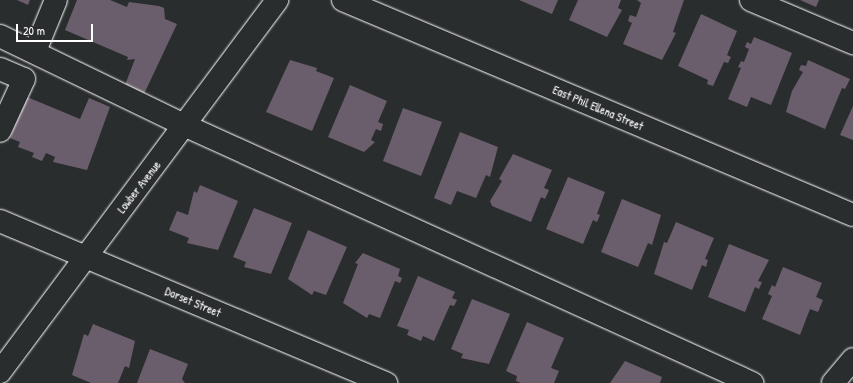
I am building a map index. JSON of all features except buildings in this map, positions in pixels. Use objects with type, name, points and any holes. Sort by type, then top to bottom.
[{"type":"street","points":[[35,51],[56,0]]},
{"type":"street","name":"Lowber Avenue","points":[[0,372],[85,257],[186,126],[277,0]]},
{"type":"street","name":"East Phil Ellena Street","points":[[343,0],[853,215]]},
{"type":"street","points":[[751,0],[853,43]]},
{"type":"street","points":[[0,36],[35,51],[186,126],[752,383]]},
{"type":"street","points":[[0,69],[24,79],[0,131]]},
{"type":"street","name":"Dorset Street","points":[[0,221],[386,383]]},
{"type":"street","points":[[838,381],[853,359]]},
{"type":"street","points":[[0,381],[5,383]]}]
